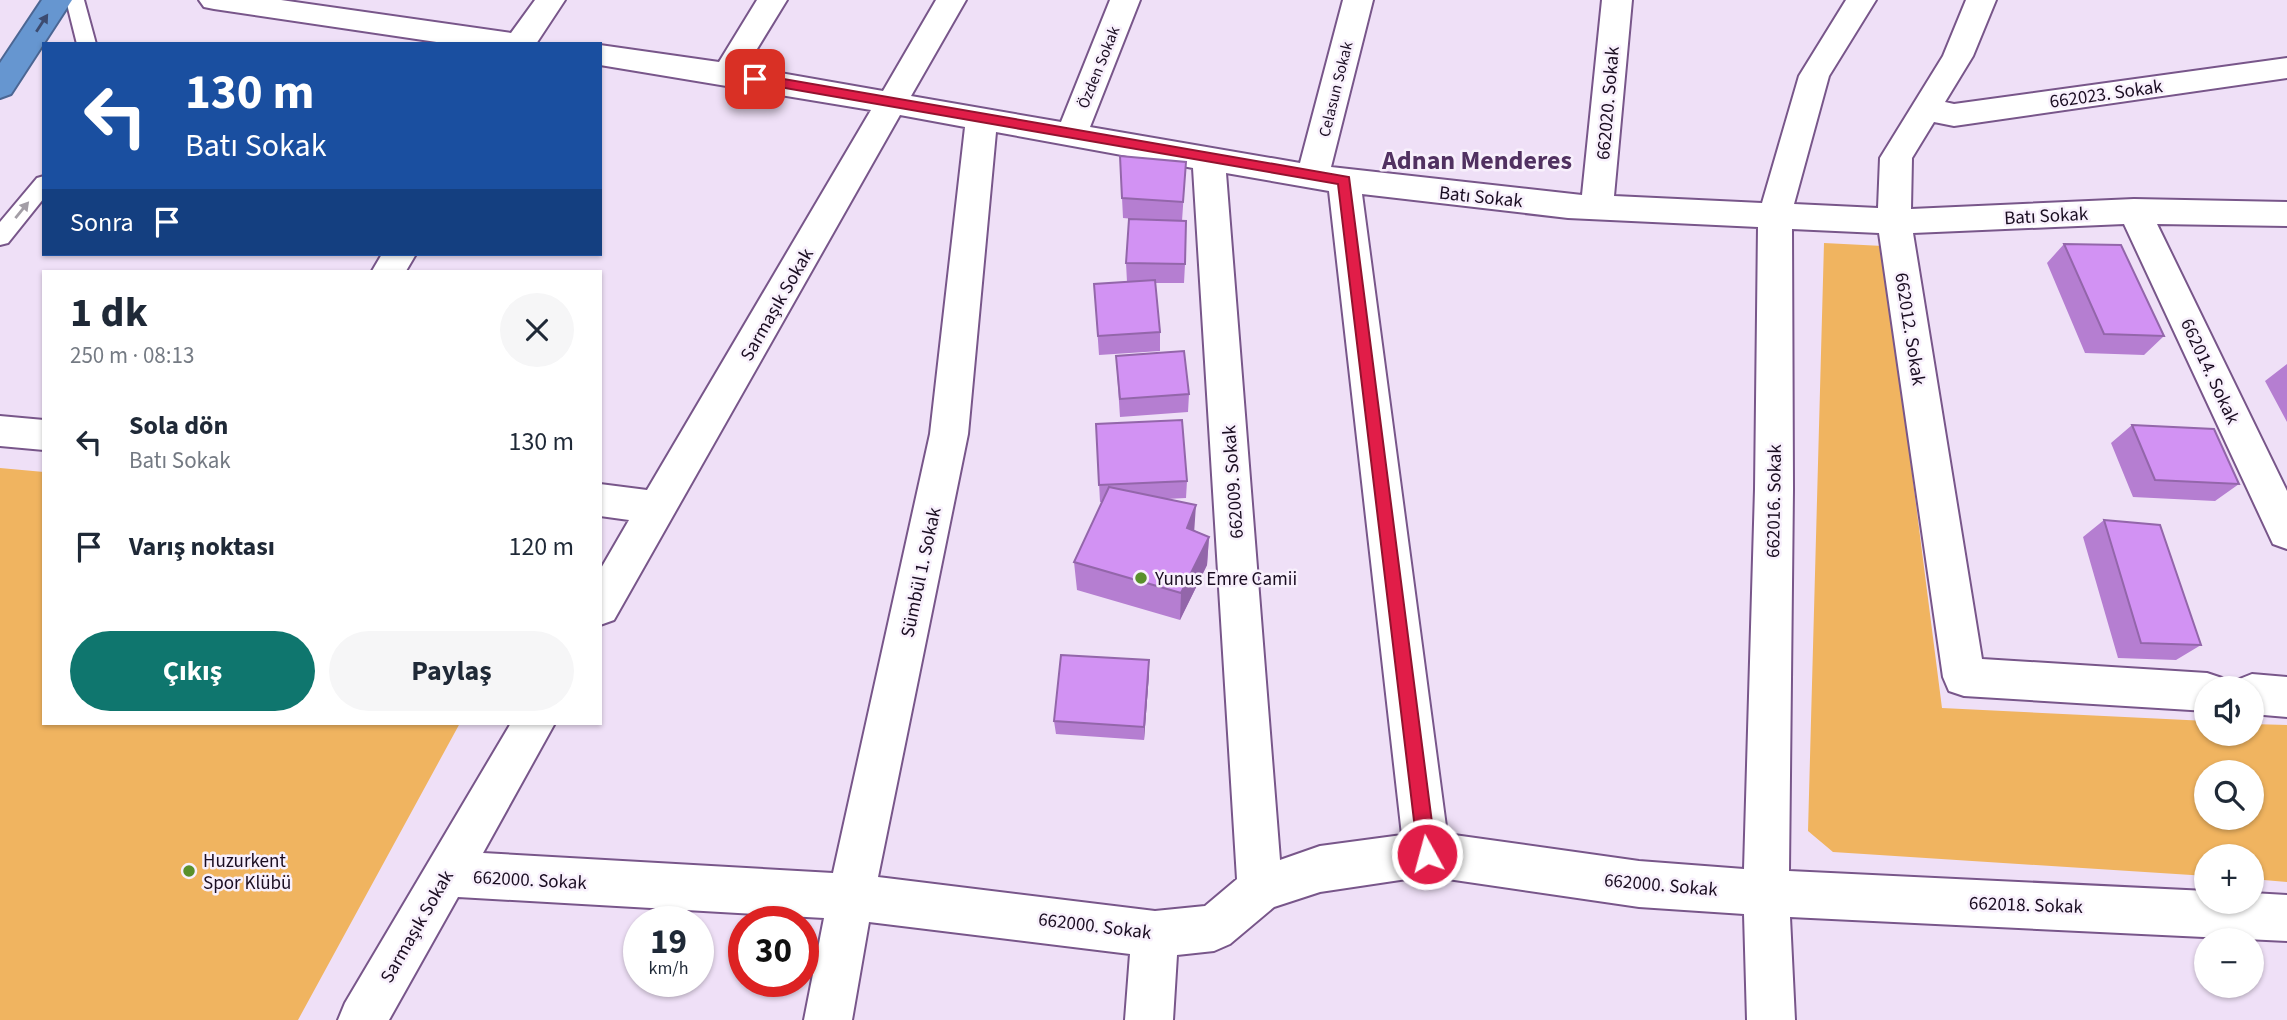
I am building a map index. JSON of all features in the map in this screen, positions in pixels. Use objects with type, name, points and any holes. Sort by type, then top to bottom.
[{"type":"highway","points":[[0,87],[57,0]]},
{"type":"street","points":[[214,0],[505,42]]},
{"type":"street","points":[[520,42],[550,0]]},
{"type":"street","points":[[727,74],[772,0]]},
{"type":"street","name":"Sarmaşık Sokak","points":[[602,604],[951,0]]},
{"type":"street","name":"Özden Sokak","points":[[1071,135],[1125,0]]},
{"type":"street","name":"Celasun Sokak","points":[[1329,179],[1357,0]]},
{"type":"street","name":"662020. Sokak","points":[[1597,207],[1617,0]]},
{"type":"street","name":"662016. Sokak","points":[[1771,1020],[1766,893],[1775,214],[1814,76],[1861,0]]},
{"type":"street","name":"662012. Sokak","points":[[1981,0],[1958,56],[1896,158],[1894,221],[1964,677],[2194,691]]},
{"type":"street","name":"Batı Sokak","points":[[602,55],[727,74],[1329,179],[1568,206],[1894,221],[1950,221],[2134,211],[2287,214]]},
{"type":"street","name":"662023. Sokak","points":[[1926,109],[1954,115],[2287,68]]},
{"type":"street","name":"Sümbül 1. Sokak","points":[[828,1020],[851,897],[949,434],[981,120]]},
{"type":"street","name":"662009. Sokak","points":[[1209,159],[1260,889]]},
{"type":"street","points":[[1329,179],[1427,854]]},
{"type":"street","name":"662014. Sokak","points":[[2134,211],[2287,532]]},
{"type":"street","points":[[0,431],[42,435]]},
{"type":"street","points":[[602,500],[658,508]]},
{"type":"street","points":[[2264,695],[2287,697]]},
{"type":"street","name":"Sarmaşık Sokak","points":[[362,1020],[533,725]]},
{"type":"street","name":"662000. Sokak","points":[[446,874],[851,897],[1155,934],[1214,928],[1260,889],[1320,869],[1427,854],[1639,884],[1766,893]]},
{"type":"street","name":"662018. Sokak","points":[[1766,893],[2287,918]]},
{"type":"street","points":[[1149,1020],[1155,934]]},
{"type":"lane","points":[[75,0],[86,42]]},
{"type":"lane","points":[[0,237],[42,185]]},
{"type":"shaded area","points":[[1824,243],[1883,246],[1942,708],[2194,720],[2194,746],[2264,746],[2264,724],[2287,725],[2287,882],[2264,880],[2264,844],[2194,844],[2194,875],[1833,852],[1808,831]]},
{"type":"shaded area","name":"Huzurkent Spor Klübü","points":[[0,468],[42,472],[42,725],[459,725],[298,1020],[0,1020]]},
{"type":"building","points":[[1120,156],[1186,162],[1183,202],[1122,198]]},
{"type":"building","points":[[1129,219],[1186,221],[1185,264],[1126,263]]},
{"type":"building","points":[[2064,244],[2121,245],[2164,336],[2104,334]]},
{"type":"building","points":[[1155,280],[1160,332],[1098,336],[1094,284]]},
{"type":"building","points":[[1184,351],[1189,394],[1120,399],[1116,356]]},
{"type":"building","points":[[1182,420],[1187,481],[1099,485],[1096,424]]},
{"type":"building","points":[[2132,425],[2214,429],[2239,484],[2155,480]]},
{"type":"building","points":[[1109,487],[1196,505],[1187,528],[1209,537],[1181,593],[1074,562]]},
{"type":"building","points":[[2104,520],[2160,525],[2201,645],[2141,643]]},
{"type":"building","points":[[1061,655],[1149,660],[1144,727],[1054,721]]},
{"type":"place","name":"Yunus Emre Camii","points":[[1141,578]]},
{"type":"place","name":"Huzurkent Spor Klübü","points":[[189,871]]},
{"type":"district","name":"Adnan Menderes","points":[[1477,160]]},
{"type":"route","points":[[755,79],[1312,177],[1345,180],[1427,854]]}]
